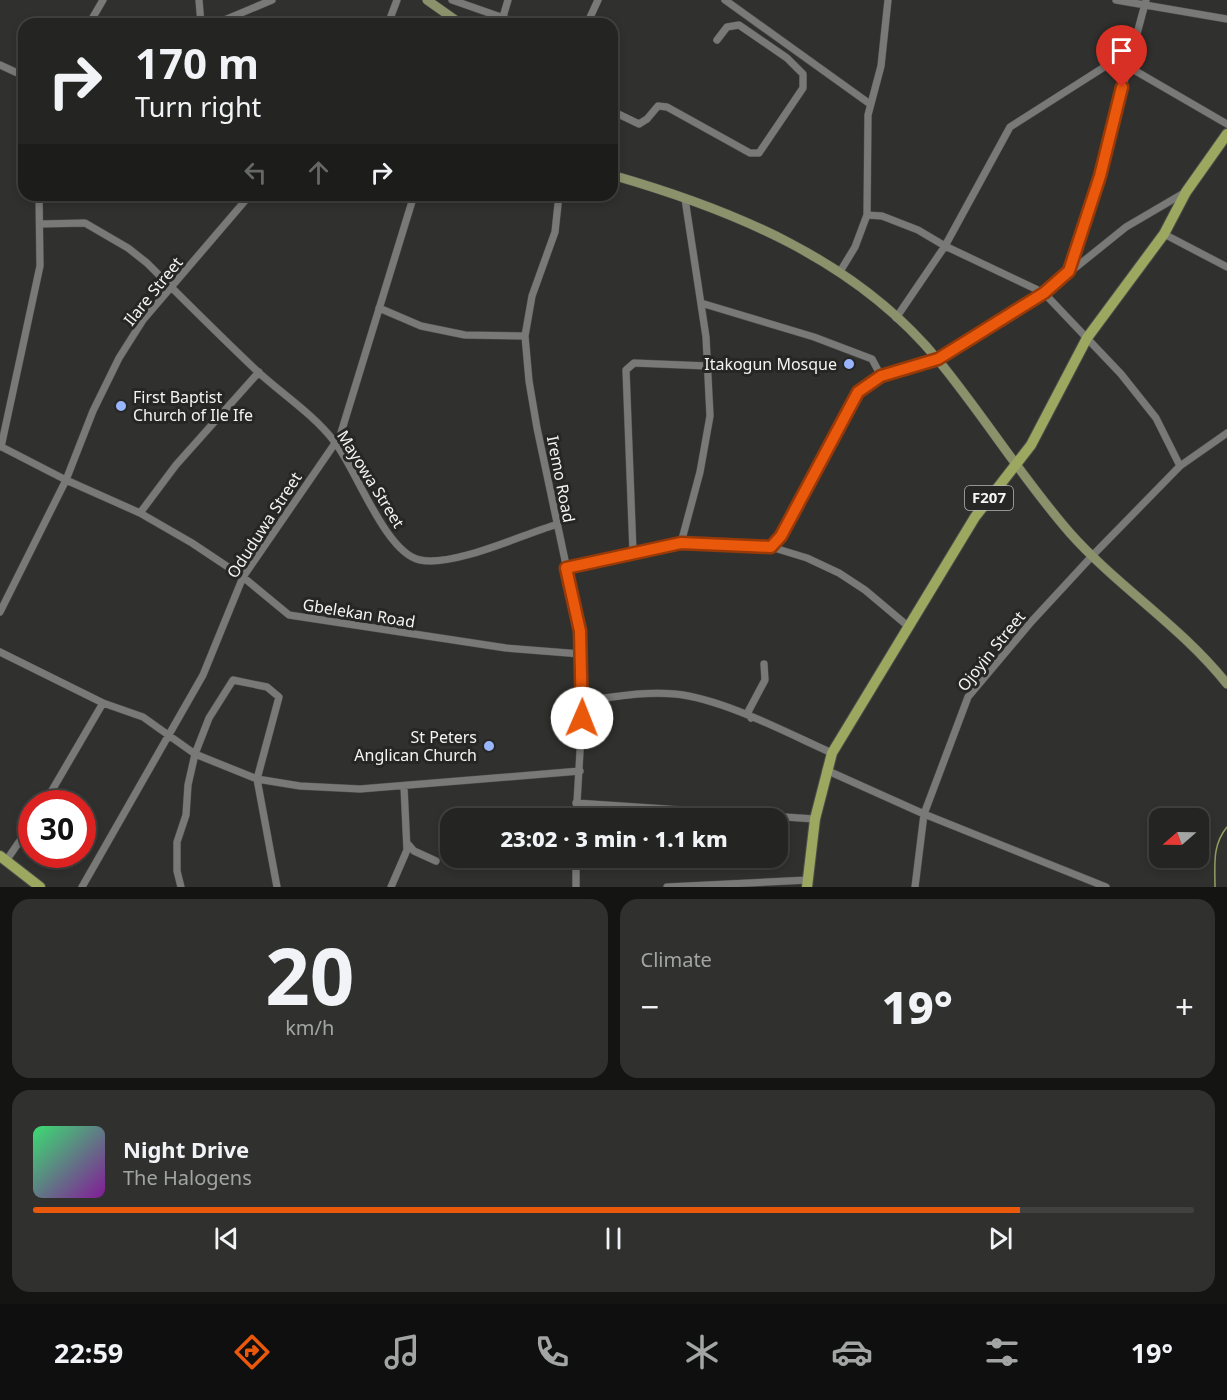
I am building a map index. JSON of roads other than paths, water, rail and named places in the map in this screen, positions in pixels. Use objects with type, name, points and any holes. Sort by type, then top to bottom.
[{"type":"main road","name":"F207","points":[[808,883],[815,819],[832,753],[975,517],[1030,446],[1088,338],[1164,234],[1186,192],[1227,134]]},
{"type":"main road","points":[[3,858],[40,887]]},
{"type":"street","points":[[92,18],[103,0]]},
{"type":"street","points":[[199,0],[200,18]]},
{"type":"street","points":[[229,18],[272,0]]},
{"type":"street","points":[[391,18],[399,0]]},
{"type":"street","points":[[452,0],[503,17],[508,0]]},
{"type":"street","points":[[590,18],[598,0]]},
{"type":"street","points":[[841,270],[855,247],[867,215],[867,127],[870,104],[881,66],[888,0]]},
{"type":"street","points":[[1116,0],[1146,2],[1227,18]]},
{"type":"street","points":[[428,1],[452,18]]},
{"type":"street","points":[[728,1],[870,104]]},
{"type":"street","points":[[1069,271],[1100,176],[1131,50],[1146,2]]},
{"type":"street","points":[[618,114],[639,124],[647,119],[658,106],[667,107],[750,153],[759,153],[802,88],[804,74],[787,58],[739,25],[727,27],[717,40]]},
{"type":"street","points":[[896,318],[945,246],[1010,127],[1131,50]]},
{"type":"street","points":[[1127,66],[1227,124]]},
{"type":"street","points":[[0,67],[18,74]]},
{"type":"street","points":[[618,177],[685,199],[768,232],[841,270],[896,318],[938,359],[1016,467],[1072,535],[1225,677]]},
{"type":"street","points":[[771,547],[781,536],[858,392],[881,376],[938,359],[1044,293],[1125,226],[1186,192]]},
{"type":"street","points":[[681,543],[706,446],[710,416],[708,366],[701,303],[685,199]]},
{"type":"street","points":[[1,447],[40,266],[39,201]]},
{"type":"street","name":"Ilare Street","points":[[1,609],[66,480],[93,411],[119,358],[143,320],[244,201]]},
{"type":"street","name":"Oduduwa Street","points":[[82,887],[203,675],[243,577],[340,436],[412,201]]},
{"type":"street","name":"Iremo Road","points":[[558,201],[555,232],[532,296],[525,336],[528,381],[555,525],[577,611],[583,701],[576,808]]},
{"type":"street","points":[[867,215],[882,216],[918,230],[945,246],[1044,293],[1121,374],[1156,418],[1180,466]]},
{"type":"street","name":"Mayowa Street","points":[[40,224],[85,223],[128,248],[258,372],[317,422],[336,442],[385,528],[407,554],[420,560],[439,561],[468,554],[555,525]]},
{"type":"street","points":[[1164,234],[1227,267]]},
{"type":"street","points":[[701,303],[814,337],[872,359],[881,376]]},
{"type":"street","points":[[379,308],[422,326],[465,335],[525,336]]},
{"type":"street","points":[[633,552],[626,370],[634,363],[708,366]]},
{"type":"street","points":[[140,513],[176,465],[258,372]]},
{"type":"street","name":"Ojoyin Street","points":[[915,887],[924,814],[968,697],[1092,555],[1180,466],[1227,433]]},
{"type":"street","name":"Gbelekan Road","points":[[1,447],[66,480],[140,513],[243,577],[289,615],[506,648],[580,654]]},
{"type":"street","points":[[566,568],[681,543],[771,547],[807,558],[839,573],[865,590],[909,627]]},
{"type":"street","points":[[0,652],[103,703],[143,717],[195,754],[257,779],[300,786],[360,789],[580,771]]},
{"type":"street","points":[[751,718],[748,712],[765,680],[764,664]]},
{"type":"street","points":[[181,887],[177,871],[177,843],[186,815],[195,754],[209,718],[233,681],[267,687],[277,693],[278,701],[257,779],[277,887]]},
{"type":"street","points":[[583,701],[645,693],[678,694],[751,718],[832,753]]},
{"type":"street","points":[[52,790],[103,703]]},
{"type":"street","points":[[826,770],[1089,885],[1106,887]]},
{"type":"street","points":[[391,887],[402,865],[407,843],[404,787]]},
{"type":"street","points":[[576,803],[815,819]]},
{"type":"street","points":[[3,858],[18,840]]},
{"type":"street","points":[[407,843],[414,850],[436,861]]},
{"type":"street","points":[[576,868],[576,887]]},
{"type":"street","points":[[667,887],[808,883]]},
{"type":"waterway","points":[[1215,887],[1217,848],[1227,827]]},
{"type":"place","name":"Itakogun Mosque","points":[[849,364]]},
{"type":"place","name":"First Baptist Church of Ile Ife","points":[[121,406]]},
{"type":"place","name":"St Peters Anglican Church","points":[[489,746]]}]
